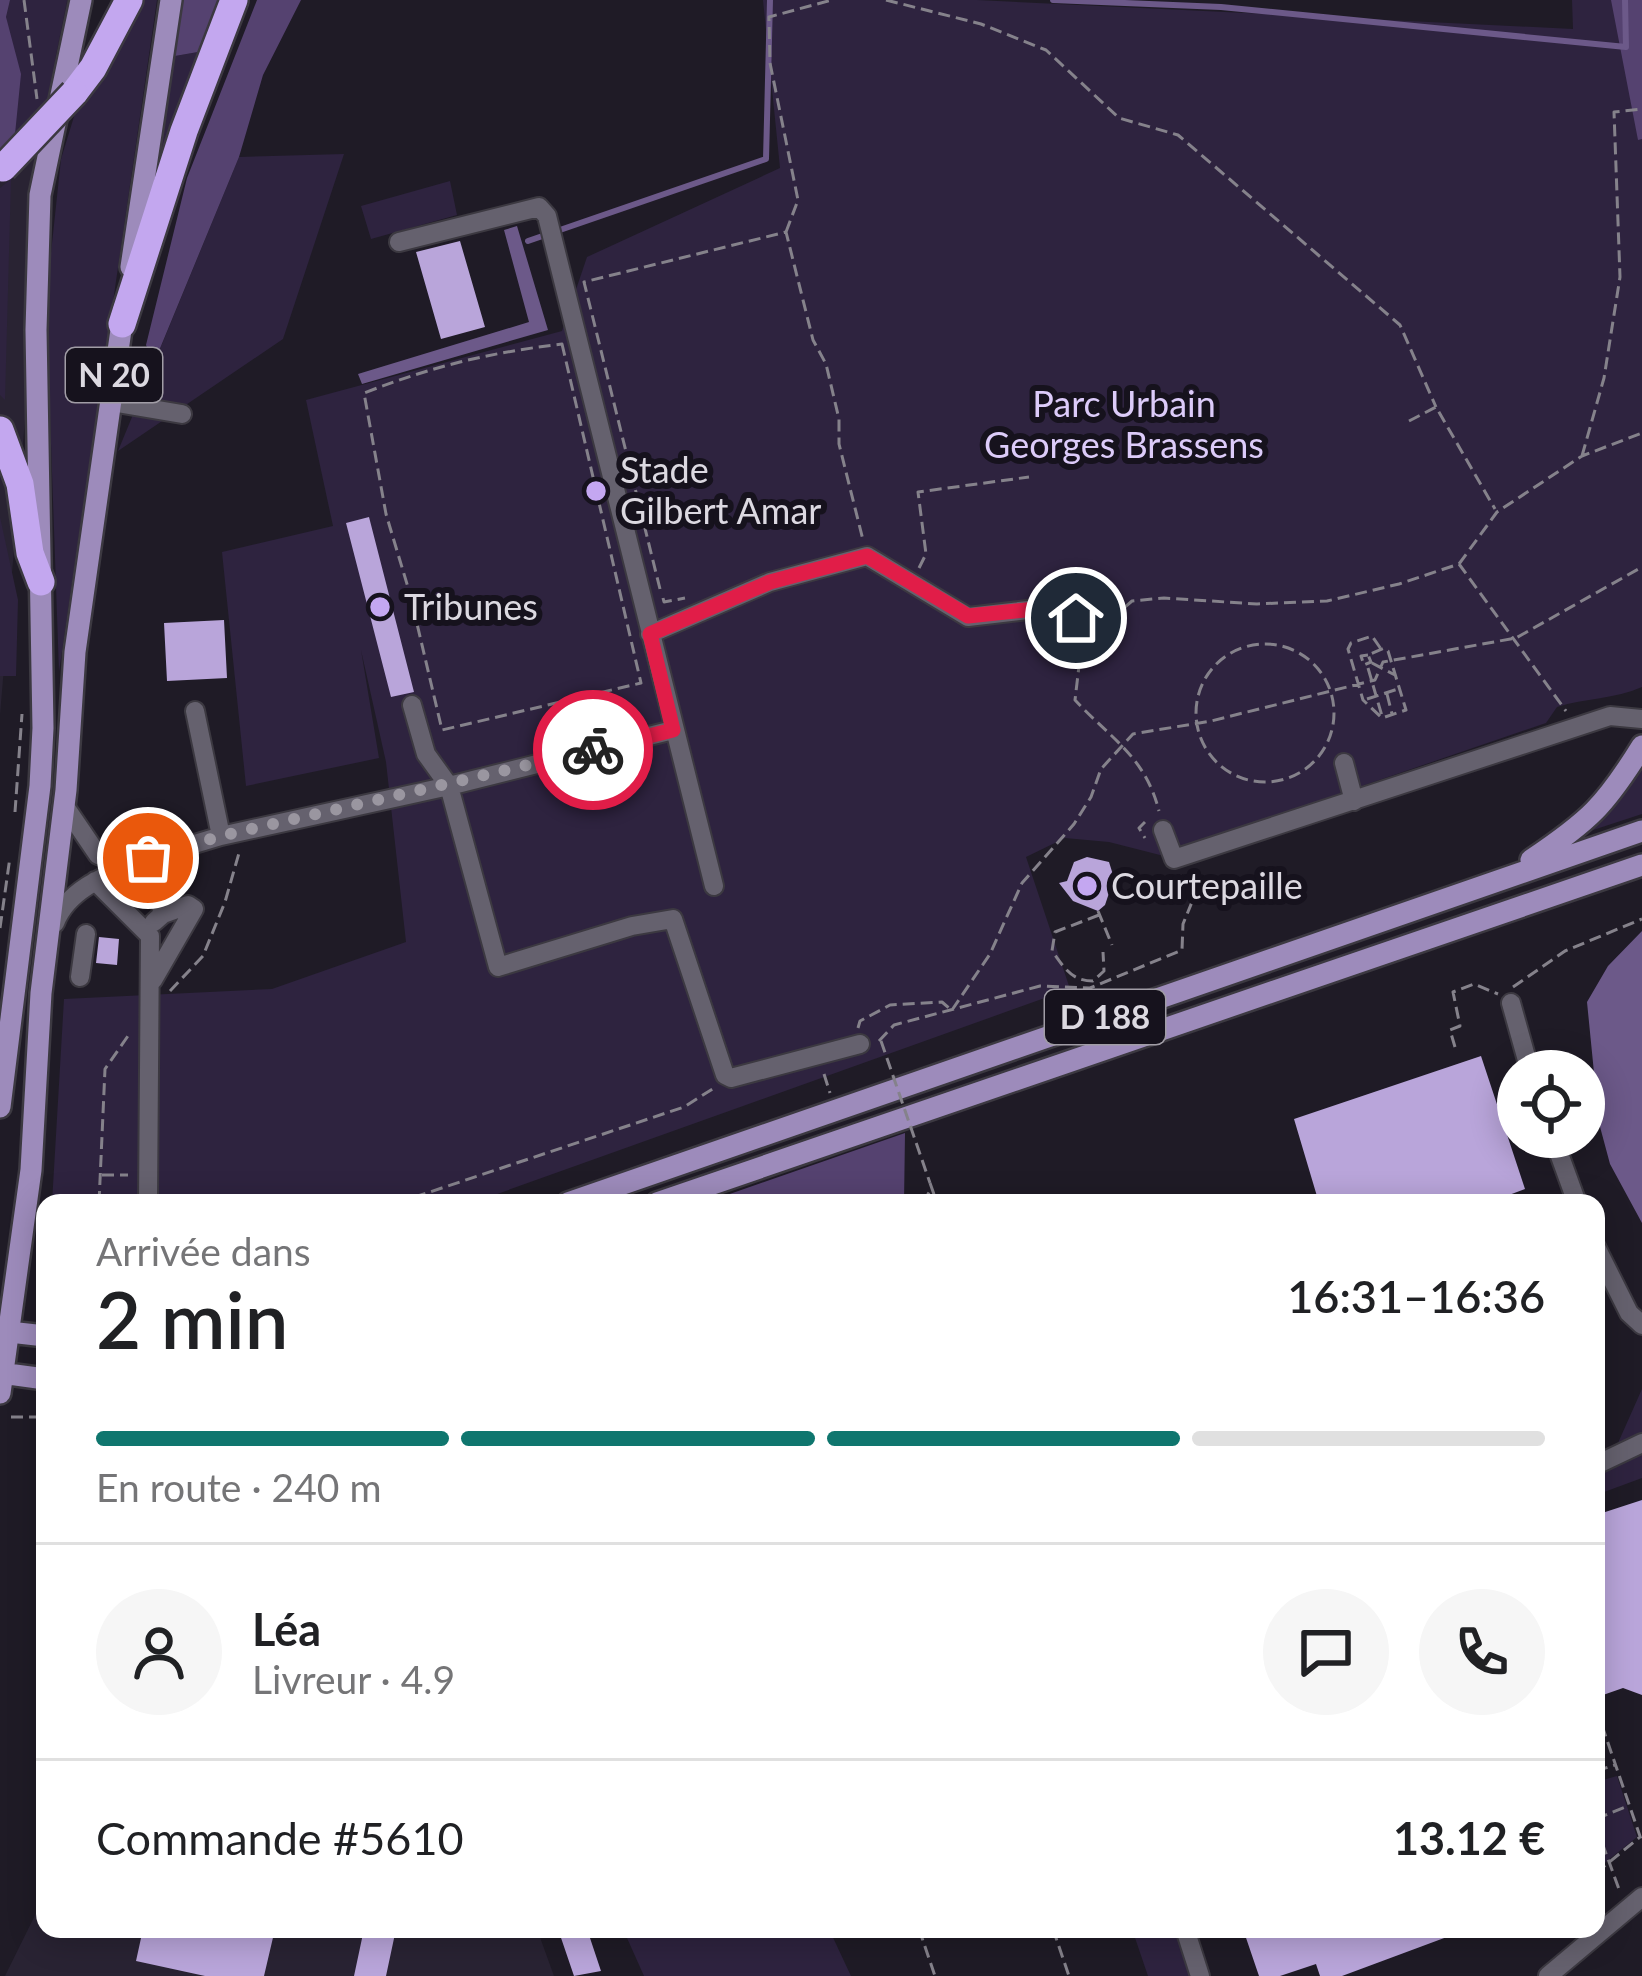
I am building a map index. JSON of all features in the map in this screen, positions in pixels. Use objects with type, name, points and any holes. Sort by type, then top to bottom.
[{"type":"highway","points":[[1,169],[93,68],[129,0]]},
{"type":"highway","points":[[122,324],[184,131],[234,0]]},
{"type":"highway","points":[[0,430],[20,484],[29,553],[41,582]]},
{"type":"main road","name":"N 20","points":[[0,1107],[5,1009],[40,786],[44,671],[36,330],[40,195],[81,0]]},
{"type":"main road","name":"N 20","points":[[1,1380],[31,1170],[75,652],[171,0]]},
{"type":"main road","points":[[1505,877],[1588,821],[1642,746]]},
{"type":"main road","name":"D 188","points":[[594,1194],[1642,831]]},
{"type":"main road","name":"D 188","points":[[683,1194],[1642,865]]},
{"type":"main road","points":[[5,1331],[36,1335]]},
{"type":"main road","points":[[1,1380],[36,1379]]},
{"type":"street","points":[[399,242],[539,207],[547,216],[714,886]]},
{"type":"street","points":[[110,402],[182,414]]},
{"type":"street","points":[[650,634],[770,582],[867,556],[968,616],[1054,607],[1098,630]]},
{"type":"street","points":[[412,705],[426,754],[449,786],[498,967],[632,926],[673,919],[721,1070],[731,1078],[858,1044]]},
{"type":"street","points":[[195,711],[221,836]]},
{"type":"street","points":[[1163,830],[1174,859],[1610,716],[1642,719]]},
{"type":"street","points":[[47,945],[62,906],[95,880],[148,858],[221,836],[673,730]]},
{"type":"street","points":[[1345,763],[1354,801]]},
{"type":"street","points":[[64,805],[98,854],[113,860],[148,858]]},
{"type":"street","points":[[148,858],[163,914]]},
{"type":"street","points":[[95,880],[150,936],[148,1194]]},
{"type":"street","points":[[145,931],[163,914],[188,904],[194,909],[151,985]]},
{"type":"street","points":[[80,977],[86,934]]},
{"type":"street","points":[[1511,1003],[1524,1050]]},
{"type":"street","points":[[1561,1158],[1574,1194]]},
{"type":"street","points":[[1605,1264],[1629,1313],[1642,1325]]},
{"type":"street","points":[[1605,1461],[1642,1443]]},
{"type":"street","points":[[1605,1923],[1635,1903]]},
{"type":"street","points":[[1188,1938],[1200,1976]]},
{"type":"street","points":[[1548,1976],[1585,1938]]},
{"type":"path","points":[[832,0],[769,17],[770,63],[798,200],[787,232],[813,340],[826,364],[839,419],[839,444],[867,556]]},
{"type":"path","points":[[886,0],[981,24],[1046,50],[1119,118],[1178,135],[1400,325],[1436,407],[1497,512]]},
{"type":"path","points":[[1582,456],[1604,378],[1620,277],[1614,112],[1642,109]]},
{"type":"path","points":[[685,598],[664,602],[584,282],[787,232]]},
{"type":"path","points":[[562,344],[641,683],[442,730],[386,514],[364,393],[435,366],[488,353],[562,344]]},
{"type":"path","points":[[1409,421],[1436,407]]},
{"type":"path","points":[[1163,830],[1153,788],[1122,744],[1076,700],[1078,666],[1098,630],[1132,601],[1328,601],[1399,584],[1459,564],[1497,512],[1582,456],[1642,434]]},
{"type":"path","points":[[912,583],[926,554],[918,492],[1029,477]]},
{"type":"path","points":[[1459,564],[1562,703],[1574,728]]},
{"type":"path","points":[[952,1010],[990,954],[1022,883],[1074,824],[1101,769],[1133,734],[1372,681],[1383,662],[1516,638],[1642,568]]},
{"type":"path","points":[[1381,649],[1372,636],[1351,643],[1349,651],[1364,700],[1382,718]]},
{"type":"path","points":[[1270,644],[1296,651],[1318,667],[1331,691],[1335,717],[1328,744],[1311,765],[1288,778],[1247,780],[1223,768],[1205,747],[1197,723],[1203,682],[1220,661],[1243,647],[1270,644]]},
{"type":"path","points":[[1360,658],[1388,650],[1406,710],[1382,718]]},
{"type":"path","points":[[1349,651],[1361,663],[1395,675]]},
{"type":"path","points":[[1368,655],[1382,718]]},
{"type":"path","points":[[1364,700],[1399,688]]},
{"type":"path","points":[[1386,692],[1393,715]]},
{"type":"path","points":[[15,822],[22,700]]},
{"type":"path","points":[[0,928],[12,843]]},
{"type":"path","points":[[934,1194],[881,1041],[894,1025],[1040,986],[1090,988],[1182,950],[1183,924],[1192,902],[1184,877],[1174,872],[1174,859]]},
{"type":"path","points":[[1103,952],[1104,970],[1093,983],[1083,981],[1065,969],[1052,951],[1055,932],[1098,913],[1112,945]]},
{"type":"path","points":[[1511,1003],[1512,987],[1565,951],[1642,919]]},
{"type":"path","points":[[1455,1047],[1450,1030],[1460,1026],[1454,992],[1474,984],[1491,988],[1511,1003]]},
{"type":"path","points":[[858,1044],[860,1022],[890,1005],[942,1002],[952,1010]]},
{"type":"path","points":[[424,1194],[684,1107],[731,1078]]},
{"type":"path","points":[[99,1174],[148,1176]]},
{"type":"path","points":[[927,1194],[931,1186]]},
{"type":"path","points":[[11,1417],[36,1417]]},
{"type":"path","points":[[1605,1727],[1641,1839],[1605,1866]]},
{"type":"path","points":[[1605,1768],[1617,1765]]},
{"type":"path","points":[[1605,1816],[1630,1806]]},
{"type":"path","points":[[1605,1854],[1635,1903]]},
{"type":"path","points":[[922,1938],[935,1976]]},
{"type":"path","points":[[1056,1938],[1069,1976]]},
{"type":"shaded area","points":[[0,0],[71,0],[56,53],[0,715]]},
{"type":"shaded area","points":[[0,0],[10,0],[6,17],[21,74],[14,144],[0,154]]},
{"type":"shaded area","points":[[181,0],[219,0],[198,52],[175,56]]},
{"type":"shaded area","points":[[257,0],[301,0],[263,75],[239,157],[154,363],[146,345],[187,178]]},
{"type":"shaded area","points":[[1611,0],[1642,0],[1642,139],[1638,140]]},
{"type":"shaded area","points":[[517,226],[548,330],[362,384],[358,374],[529,322],[504,230]]},
{"type":"shaded area","points":[[1642,931],[1642,1223],[1610,1164],[1605,1145],[1605,1050],[1592,1050],[1587,1002],[1608,966]]},
{"type":"shaded area","points":[[905,1133],[904,1194],[730,1194]]},
{"type":"shaded area","points":[[36,1913],[36,1938],[540,1938],[554,1976],[5,1976]]},
{"type":"green space","points":[[10,0],[67,0],[46,105],[14,144],[6,17]]},
{"type":"green space","points":[[140,0],[157,0],[59,672],[46,300],[61,159],[76,110],[117,53]]},
{"type":"green space","name":"Parc Urbain Georges Brassens","points":[[763,0],[977,0],[1573,29],[1572,0],[1642,0],[1642,687],[1557,707],[1546,723],[1160,855],[1109,842],[1065,838],[1026,857],[1070,989],[497,1194],[53,1194],[64,999],[272,989],[406,942],[386,762],[361,650],[379,758],[246,786],[222,552],[333,526],[306,400],[562,331],[587,257],[780,168]]},
{"type":"green space","points":[[198,52],[160,154],[175,56]]},
{"type":"green space","points":[[344,154],[283,339],[118,451],[239,157]]},
{"type":"green space","points":[[11,179],[5,400],[0,395],[0,188]]},
{"type":"green space","points":[[450,181],[457,215],[371,239],[361,206]]},
{"type":"green space","points":[[0,517],[18,600],[16,676],[0,676]]},
{"type":"green space","points":[[1642,762],[1642,814],[1590,831],[1634,778]]},
{"type":"green space","points":[[1642,1389],[1642,1478],[1605,1492],[1606,1470]]},
{"type":"green space","points":[[1617,1776],[1637,1837],[1605,1863],[1605,1779]]},
{"type":"green space","points":[[627,1938],[833,1938],[851,1976],[644,1976]]},
{"type":"green space","points":[[1135,1938],[1180,1938],[1194,1976],[1148,1976]]},
{"type":"building","points":[[460,241],[485,327],[441,339],[416,252]]},
{"type":"building","name":"Tribunes","points":[[369,517],[414,692],[391,697],[346,523]]},
{"type":"building","points":[[224,620],[227,678],[167,681],[164,623]]},
{"type":"building","name":"Courtepaille","points":[[1087,857],[1109,862],[1114,878],[1105,905],[1098,911],[1073,901],[1059,883],[1067,881],[1074,862]]},
{"type":"building","points":[[99,937],[119,939],[117,965],[96,963]]},
{"type":"building","points":[[1481,1056],[1497,1104],[1497,1158],[1515,1158],[1525,1189],[1512,1194],[1316,1194],[1294,1119]]},
{"type":"building","points":[[1642,1500],[1642,1695],[1623,1688],[1605,1694],[1605,1512]]},
{"type":"building","points":[[141,1938],[273,1938],[264,1976],[205,1976],[136,1961]]},
{"type":"building","points":[[362,1938],[394,1938],[386,1976],[354,1976]]},
{"type":"building","points":[[561,1938],[590,1938],[601,1971],[574,1976]]},
{"type":"building","points":[[1246,1938],[1444,1938],[1342,1976],[1320,1976],[1316,1964],[1280,1976],[1259,1976]]},
{"type":"waterway","points":[[528,241],[766,159],[770,0]]},
{"type":"waterway","points":[[1053,0],[1221,7],[1626,47],[1625,0]]},
{"type":"way so far","points":[[148,858],[221,836],[593,750]]},
{"type":"place","name":"Stade Gilbert Amar","points":[[596,491]]},
{"type":"place","name":"Tribunes","points":[[380,607]]},
{"type":"place","name":"Courtepaille","points":[[1087,886]]},
{"type":"route","points":[[593,750],[673,730],[650,634],[770,582],[867,556],[968,616],[1054,607],[1076,618]]}]
